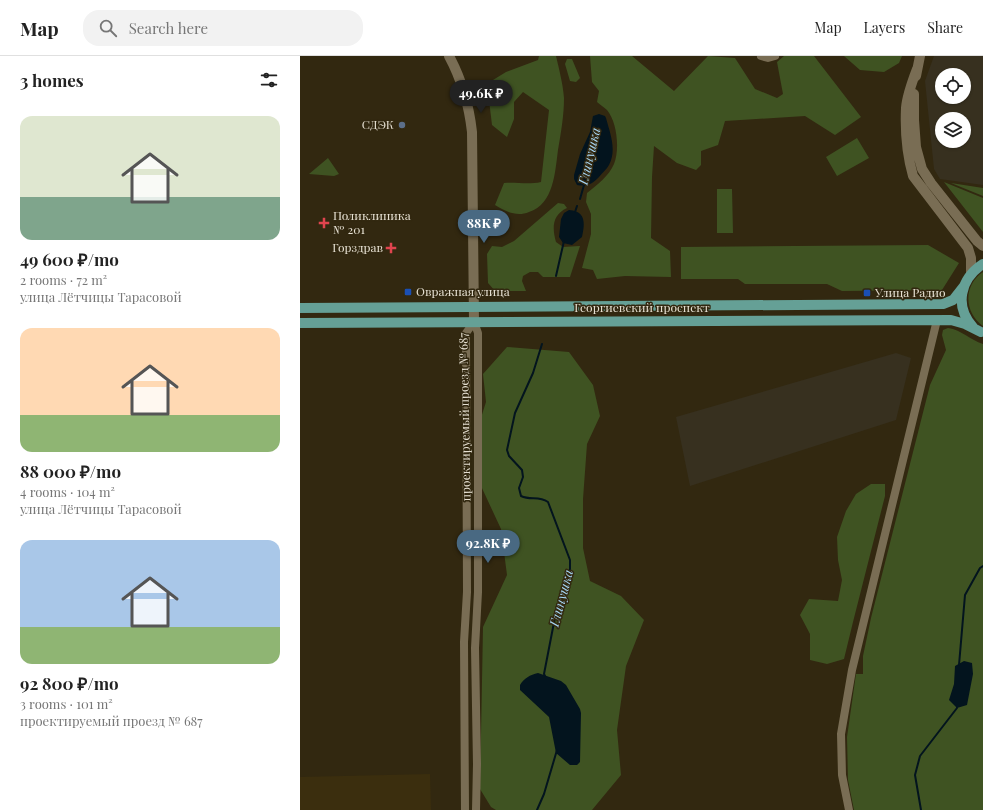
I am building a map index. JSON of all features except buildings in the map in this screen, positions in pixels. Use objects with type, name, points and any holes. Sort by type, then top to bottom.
[{"type":"main road","points":[[449,56],[465,94],[472,132],[474,322]]},
{"type":"main road","points":[[920,56],[914,86],[914,120],[919,163],[932,183],[977,241],[983,246]]},
{"type":"main road","points":[[917,70],[910,89],[906,108],[910,164],[913,176],[968,248],[971,258],[971,274]]},
{"type":"main road","name":"Георгиевский проспект","points":[[300,308],[943,304],[953,300],[971,274],[983,264]]},
{"type":"main road","points":[[964,286],[962,296],[963,309],[969,322],[982,333]]},
{"type":"main road","name":"Георгиевский проспект","points":[[300,323],[955,320],[982,333]]},
{"type":"street","points":[[761,56],[768,58],[775,56]]},
{"type":"street","points":[[849,810],[842,775],[841,734],[852,670],[937,320]]},
{"type":"street","name":"проектируемый проезд № 687","points":[[465,810],[464,642],[467,592],[466,333],[474,322]]},
{"type":"street","name":"проектируемый проезд № 687","points":[[474,322],[478,333],[478,592],[475,648],[477,764],[476,810]]},
{"type":"shaded area","points":[[934,56],[983,56],[983,185],[940,179],[934,169],[925,81]]},
{"type":"shaded area","points":[[896,353],[911,358],[896,420],[690,486],[676,417]]},
{"type":"shaded area","points":[[430,774],[431,810],[300,810],[300,777]]},
{"type":"green space","points":[[539,56],[556,56],[564,98],[561,131],[554,177],[548,195],[544,202],[537,208],[529,212],[516,214],[507,212],[495,205],[504,183],[541,182],[549,110],[523,92],[514,102],[514,119],[507,137],[492,125],[489,100],[493,80],[506,72],[538,60]]},
{"type":"green space","points":[[590,56],[632,56],[674,91],[708,56],[735,58],[755,89],[777,98],[783,94],[777,62],[784,56],[814,56],[861,117],[835,135],[805,116],[725,121],[718,145],[701,151],[701,165],[696,170],[677,163],[654,146],[651,238],[670,251],[671,277],[625,276],[597,279],[593,270],[582,268],[591,234],[591,214],[586,202],[587,193],[602,180],[612,168],[616,158],[617,143],[613,121],[607,110],[597,102],[599,91],[592,82]]},
{"type":"green space","points":[[844,56],[902,56],[899,63],[884,72],[860,70]]},
{"type":"green space","points":[[567,59],[572,59],[580,78],[576,82],[570,81],[565,64]]},
{"type":"green space","points":[[857,138],[869,158],[837,176],[826,157]]},
{"type":"green space","points":[[328,158],[339,174],[334,176],[309,174]]},
{"type":"green space","points":[[944,182],[983,198],[983,232]]},
{"type":"green space","points":[[951,183],[983,188],[983,196]]},
{"type":"green space","points":[[717,189],[732,189],[733,233],[717,233]]},
{"type":"green space","points":[[558,203],[564,204],[567,208],[558,214],[554,222],[556,242],[563,247],[580,246],[570,277],[543,277],[538,272],[530,272],[523,276],[522,281],[526,291],[495,291],[488,283],[487,254],[492,246],[502,247],[514,241]]},
{"type":"green space","points":[[928,245],[959,263],[942,290],[842,291],[827,284],[745,284],[738,279],[681,279],[681,247]]},
{"type":"green space","points":[[983,272],[983,326],[972,314],[968,299],[972,284]]},
{"type":"green space","points":[[948,328],[958,331],[983,344],[983,810],[854,810],[848,780],[847,737],[856,674],[863,674],[863,656],[871,618],[930,385],[946,350],[942,335],[943,330]]},
{"type":"green space","points":[[507,347],[569,352],[593,385],[600,416],[587,444],[583,499],[583,548],[590,581],[621,596],[644,620],[626,666],[617,730],[621,775],[592,810],[496,810],[491,807],[480,789],[483,627],[507,575],[501,529],[481,486],[480,421],[486,402],[483,374]]},
{"type":"green space","points":[[871,484],[885,484],[885,496],[844,659],[827,664],[810,660],[810,634],[800,615],[809,599],[838,601],[842,580],[838,560],[837,537],[846,511],[856,494]]},
{"type":"water","points":[[599,114],[605,116],[606,118],[613,147],[611,159],[607,168],[594,181],[587,185],[577,185],[574,175],[580,154],[590,132],[593,116]]},
{"type":"water","points":[[569,210],[579,213],[584,223],[582,237],[572,245],[563,243],[559,237],[561,219],[564,213]]},
{"type":"water","points":[[964,661],[972,663],[973,674],[967,705],[957,708],[949,700],[954,684],[955,666]]},
{"type":"water","points":[[538,673],[561,681],[566,685],[580,709],[580,762],[577,765],[570,765],[556,753],[549,717],[520,690],[520,685],[523,680]]},
{"type":"waterway","name":"Глинушка","points":[[580,199],[584,185]]},
{"type":"waterway","name":"Глинушка","points":[[575,212],[577,206]]},
{"type":"waterway","name":"Глинушка","points":[[556,276],[564,241]]},
{"type":"waterway","name":"Глинушка","points":[[542,344],[533,373],[515,413],[507,450],[509,456],[522,470],[523,477],[519,488],[521,496],[541,499],[548,502],[570,560],[570,569],[556,612],[544,674],[545,676]]},
{"type":"waterway","points":[[959,665],[965,595],[980,568],[983,566]]},
{"type":"waterway","points":[[921,810],[915,775],[920,756],[957,708],[957,705]]},
{"type":"waterway","name":"Глинушка","points":[[537,810],[544,794],[557,750]]},
{"type":"place","name":"СДЭК","points":[[402,125]]},
{"type":"place","name":"Поликлиника № 201","points":[[324,223]]},
{"type":"place","name":"Горздрав","points":[[391,248]]},
{"type":"place","name":"Овражная улица","points":[[408,292]]},
{"type":"place","name":"Улица Радио","points":[[867,293]]}]
